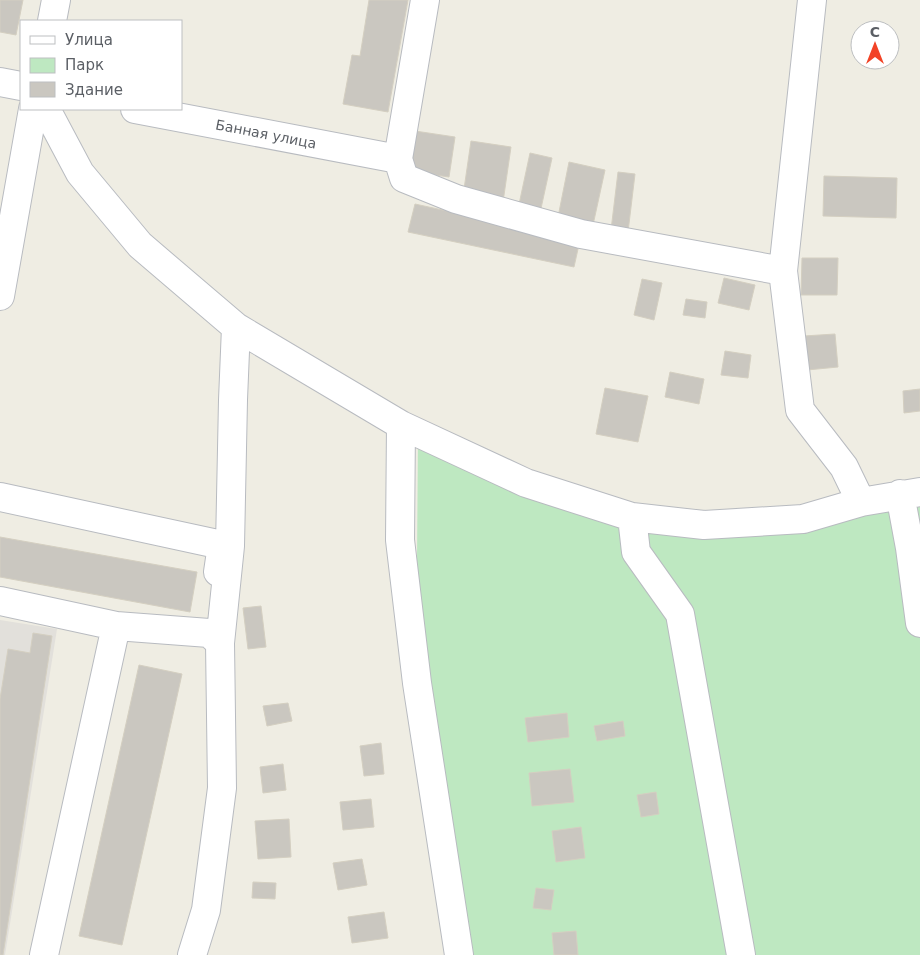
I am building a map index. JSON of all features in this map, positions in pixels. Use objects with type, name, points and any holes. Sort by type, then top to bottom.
[{"type":"street","points":[[52,20],[56,0]]},
{"type":"street","points":[[426,0],[398,159],[404,178],[456,199],[581,234],[784,272]]},
{"type":"street","points":[[812,0],[784,272],[800,410],[844,467],[861,502]]},
{"type":"street","points":[[0,82],[20,86]]},
{"type":"street","points":[[0,296],[33,110]]},
{"type":"street","points":[[47,110],[80,173],[140,245],[236,327],[402,424],[526,483],[632,517],[704,525],[803,520],[861,502],[910,493],[910,548],[920,623]]},
{"type":"street","name":"Банная улица","points":[[140,110],[398,159]]},
{"type":"street","points":[[192,955],[206,910],[222,788],[215,638],[226,546],[236,327]]},
{"type":"street","points":[[402,424],[400,540],[417,683],[458,955]]},
{"type":"street","points":[[0,498],[226,546]]},
{"type":"street","points":[[632,517],[636,552],[680,614],[741,955]]},
{"type":"street","points":[[0,601],[116,626],[215,638]]},
{"type":"street","points":[[44,955],[116,626]]},
{"type":"shaded area","points":[[0,620],[57,629],[5,955],[0,955]]},
{"type":"green space","points":[[418,436],[633,529],[920,505],[920,955],[468,955],[423,684],[417,562]]},
{"type":"building","points":[[0,0],[23,0],[16,35],[0,32]]},
{"type":"building","points":[[369,0],[408,0],[388,112],[343,104],[352,55],[360,56]]},
{"type":"building","points":[[415,131],[455,137],[449,177],[409,171]]},
{"type":"building","points":[[471,141],[511,147],[503,202],[463,196]]},
{"type":"building","points":[[530,153],[552,158],[540,213],[518,209]]},
{"type":"building","points":[[569,162],[605,170],[593,225],[558,217]]},
{"type":"building","points":[[618,172],[635,174],[628,232],[611,230]]},
{"type":"building","points":[[824,176],[897,178],[896,218],[823,216]]},
{"type":"building","points":[[415,204],[580,240],[574,267],[408,232]]},
{"type":"building","points":[[802,258],[838,258],[837,295],[801,295]]},
{"type":"building","points":[[724,278],[755,285],[749,310],[718,303]]},
{"type":"building","points":[[642,279],[662,283],[654,320],[634,315]]},
{"type":"building","points":[[686,299],[707,302],[705,318],[683,315]]},
{"type":"building","points":[[835,334],[838,367],[807,370],[804,336]]},
{"type":"building","points":[[725,351],[751,355],[748,378],[721,375]]},
{"type":"building","points":[[670,372],[704,379],[699,404],[665,397]]},
{"type":"building","points":[[605,388],[648,396],[638,442],[596,434]]},
{"type":"building","points":[[920,389],[920,411],[904,413],[903,391]]},
{"type":"building","points":[[0,537],[197,572],[190,612],[0,577]]},
{"type":"building","points":[[261,606],[266,647],[248,649],[243,608]]},
{"type":"building","points":[[33,633],[52,636],[3,955],[0,955],[0,699],[8,649],[30,653]]},
{"type":"building","points":[[139,665],[182,674],[122,945],[79,936]]},
{"type":"building","points":[[288,703],[292,721],[267,726],[263,706]]},
{"type":"building","points":[[567,713],[569,737],[528,742],[525,718]]},
{"type":"building","points":[[623,721],[625,736],[597,741],[594,726]]},
{"type":"building","points":[[381,743],[384,774],[364,776],[360,746]]},
{"type":"building","points":[[283,764],[286,790],[263,793],[260,767]]},
{"type":"building","points":[[570,769],[574,802],[532,806],[529,773]]},
{"type":"building","points":[[656,792],[659,814],[641,817],[637,795]]},
{"type":"building","points":[[371,799],[374,827],[343,830],[340,802]]},
{"type":"building","points":[[289,819],[291,857],[258,859],[255,821]]},
{"type":"building","points":[[581,827],[585,858],[556,862],[552,831]]},
{"type":"building","points":[[362,859],[367,885],[338,890],[333,863]]},
{"type":"building","points":[[253,882],[276,883],[275,899],[252,898]]},
{"type":"building","points":[[536,888],[554,890],[551,910],[533,908]]},
{"type":"building","points":[[384,912],[388,938],[352,943],[348,917]]},
{"type":"building","points":[[576,931],[578,955],[554,955],[552,933]]}]
